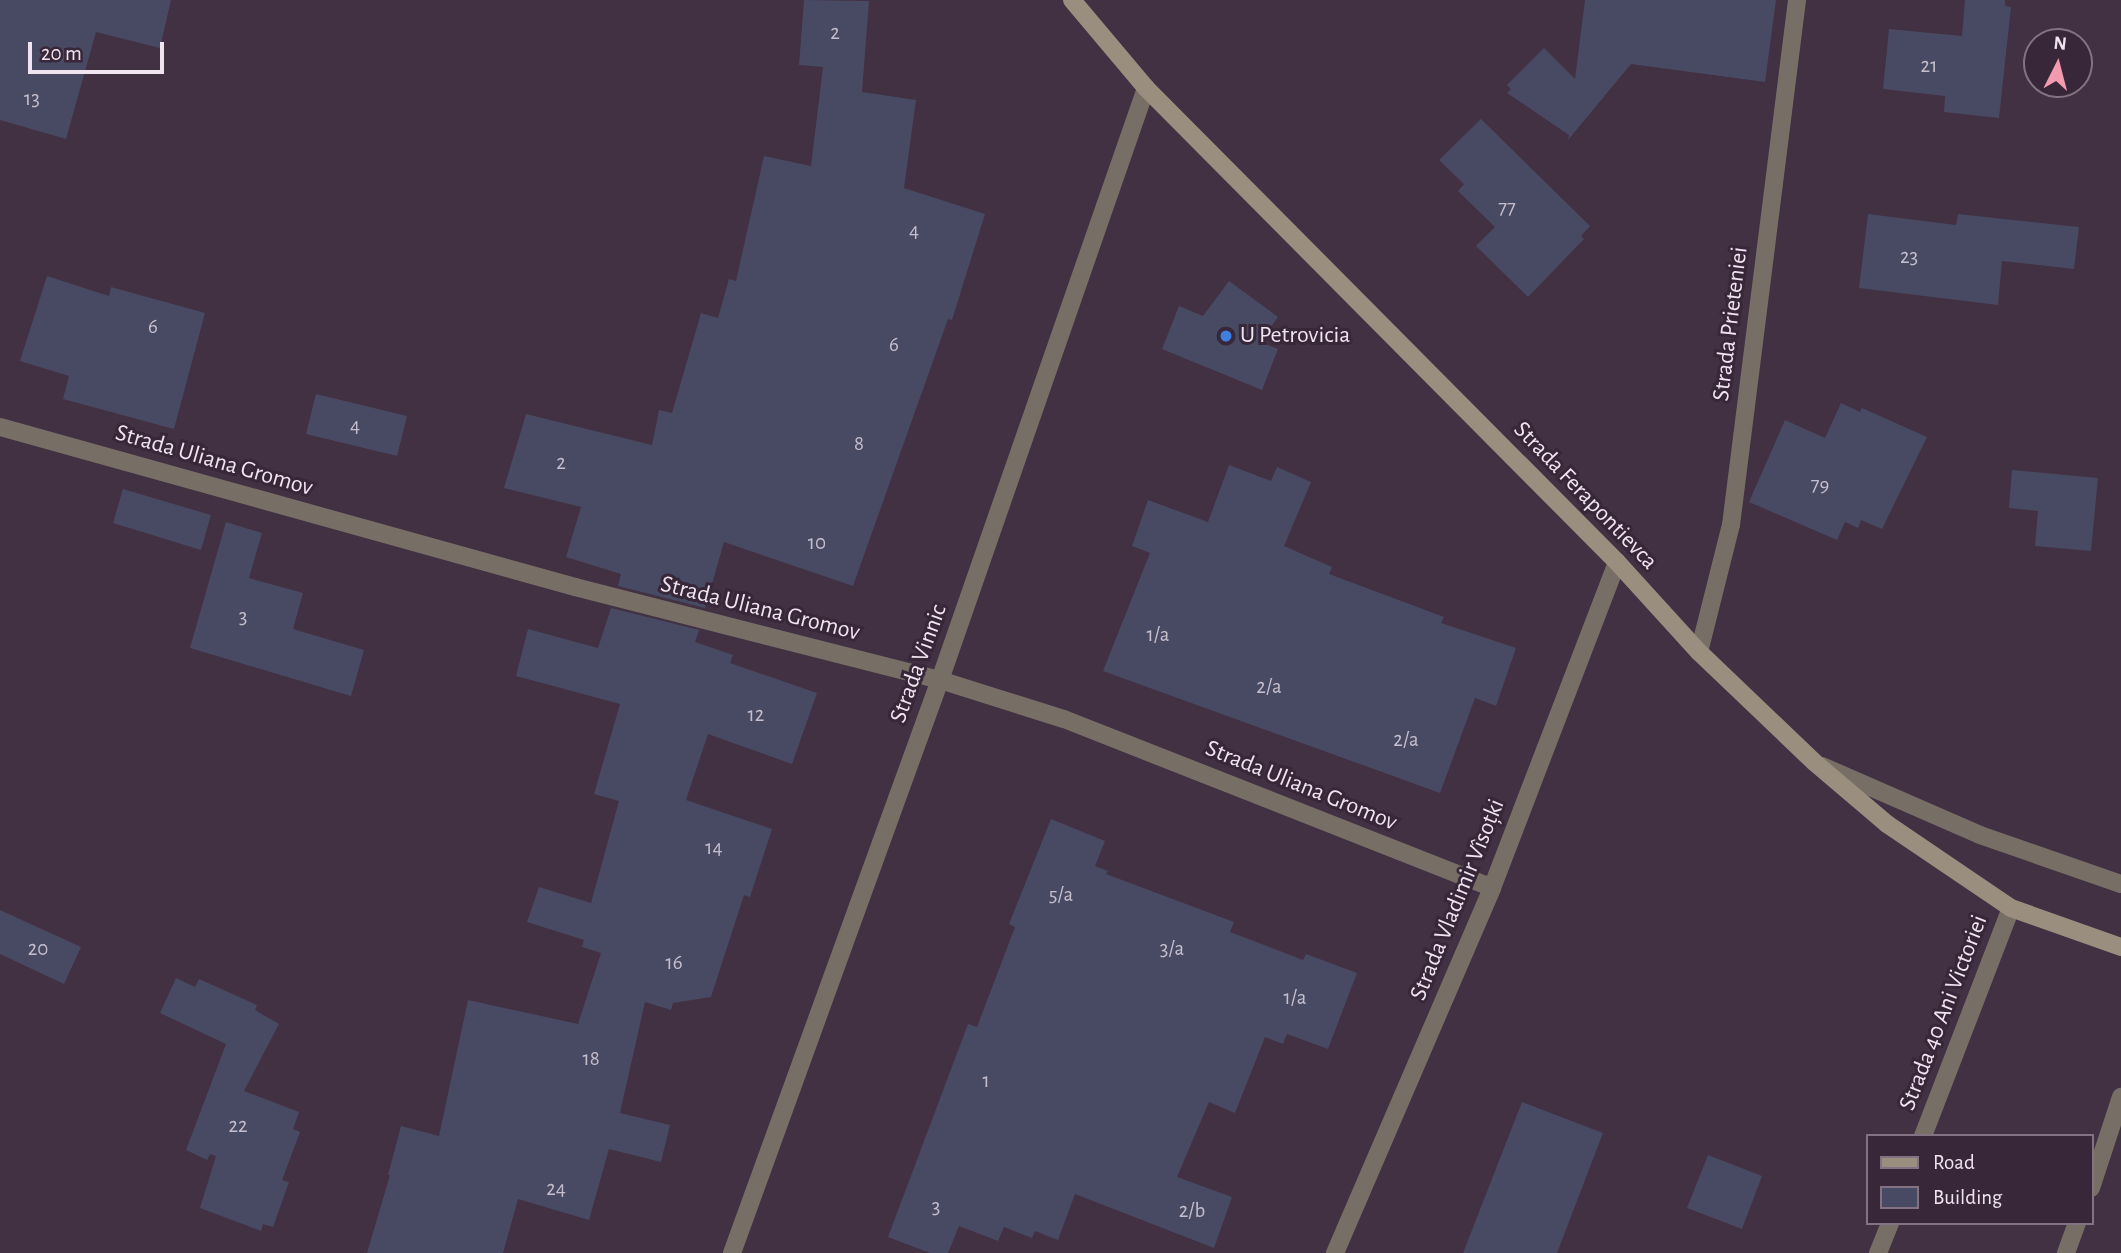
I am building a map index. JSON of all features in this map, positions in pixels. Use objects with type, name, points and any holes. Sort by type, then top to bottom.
[{"type":"main road","name":"Strada Ferapontievca","points":[[1072,0],[1146,88],[1617,562],[1699,652],[1814,762],[1887,824],[2011,908],[2121,947]]},
{"type":"street","name":"Strada Prieteniei","points":[[1699,652],[1731,525],[1797,0]]},
{"type":"street","name":"Strada Vinnic","points":[[732,1253],[940,680],[1146,88]]},
{"type":"street","name":"Strada Uliana Gromov","points":[[0,427],[575,587],[940,680],[1064,719],[1492,888]]},
{"type":"street","name":"Strada Vladimir Vîsoțki","points":[[1335,1253],[1492,888],[1617,562]]},
{"type":"street","points":[[1814,762],[1980,835],[2121,884]]},
{"type":"street","name":"Strada 40 Ani Victoriei","points":[[1924,1134],[2011,908]]},
{"type":"street","points":[[2093,1182],[2121,1097]]},
{"type":"street","points":[[1878,1253],[1889,1225]]},
{"type":"street","points":[[2066,1253],[2076,1225]]},
{"type":"building","points":[[0,0],[171,0],[160,48],[96,32],[66,139],[0,120]]},
{"type":"building","points":[[804,0],[869,1],[862,92],[916,100],[904,188],[985,214],[952,320],[948,319],[853,586],[724,542],[705,608],[618,586],[621,574],[566,557],[581,507],[504,488],[526,414],[652,445],[659,410],[672,413],[701,313],[718,318],[729,279],[736,281],[764,156],[811,166],[823,67],[799,65]]},
{"type":"building","points":[[1585,0],[1776,0],[1765,82],[1631,64],[1568,140],[1569,135],[1507,93],[1511,89],[1507,85],[1544,48],[1575,79]]},
{"type":"building","points":[[1965,0],[2005,0],[2005,6],[2011,7],[1999,118],[1944,112],[1945,96],[1883,89],[1889,29],[1962,36]]},
{"type":"building","points":[[1481,119],[1590,226],[1581,236],[1584,239],[1528,297],[1476,246],[1495,227],[1458,191],[1464,184],[1439,160]]},
{"type":"building","points":[[1868,214],[1956,225],[1958,214],[2079,227],[2074,269],[2002,261],[1998,305],[1859,288]]},
{"type":"building","points":[[47,276],[109,296],[111,287],[205,313],[174,429],[63,399],[69,376],[20,361]]},
{"type":"building","points":[[1229,281],[1278,317],[1260,342],[1278,349],[1262,390],[1162,349],[1179,306],[1203,316]]},
{"type":"building","points":[[316,394],[407,416],[397,456],[306,434]]},
{"type":"building","points":[[1841,403],[1860,412],[1862,408],[1927,437],[1882,529],[1861,520],[1858,528],[1845,522],[1837,540],[1749,502],[1785,420],[1825,438]]},
{"type":"building","points":[[1229,465],[1271,481],[1277,467],[1311,482],[1284,546],[1332,567],[1329,574],[1444,617],[1441,623],[1516,648],[1496,706],[1475,698],[1440,793],[1103,671],[1150,553],[1132,546],[1148,500],[1208,522]]},
{"type":"building","points":[[2012,470],[2098,478],[2091,551],[2035,546],[2038,511],[2009,508]]},
{"type":"building","points":[[123,489],[211,515],[201,550],[113,523]]},
{"type":"building","points":[[226,522],[262,533],[249,578],[303,593],[293,629],[364,650],[351,696],[190,648]]},
{"type":"building","points":[[611,608],[699,630],[695,642],[733,655],[730,663],[817,693],[792,764],[708,734],[686,800],[772,829],[750,897],[744,895],[711,997],[673,1003],[671,1010],[645,1002],[620,1113],[670,1125],[661,1162],[609,1149],[589,1220],[518,1199],[503,1253],[367,1253],[401,1126],[439,1136],[468,1000],[578,1024],[601,953],[582,947],[584,940],[527,922],[539,887],[591,903],[619,801],[594,794],[620,704],[516,676],[528,629],[598,648]]},
{"type":"building","points":[[1051,819],[1105,841],[1095,866],[1108,871],[1106,874],[1234,922],[1230,932],[1303,960],[1306,954],[1357,973],[1328,1049],[1287,1034],[1283,1044],[1265,1037],[1235,1113],[1209,1102],[1177,1177],[1232,1197],[1214,1248],[1075,1194],[1058,1240],[1035,1231],[1032,1238],[1004,1227],[998,1241],[959,1226],[948,1253],[930,1253],[888,1237],[968,1024],[977,1027],[1015,927],[1009,924]]},
{"type":"building","points":[[0,910],[81,947],[64,984],[0,954]]},
{"type":"building","points":[[176,978],[195,987],[199,979],[257,1005],[255,1010],[279,1024],[244,1091],[299,1112],[293,1129],[300,1132],[282,1180],[289,1182],[273,1227],[263,1224],[261,1231],[200,1208],[216,1156],[210,1154],[207,1160],[186,1150],[226,1044],[160,1013]]},
{"type":"building","points":[[1522,1102],[1603,1133],[1557,1253],[1463,1253]]},
{"type":"building","points":[[1708,1155],[1762,1176],[1742,1229],[1687,1208]]},
{"type":"place","name":"U Petrovicia","points":[[1226,336]]}]
